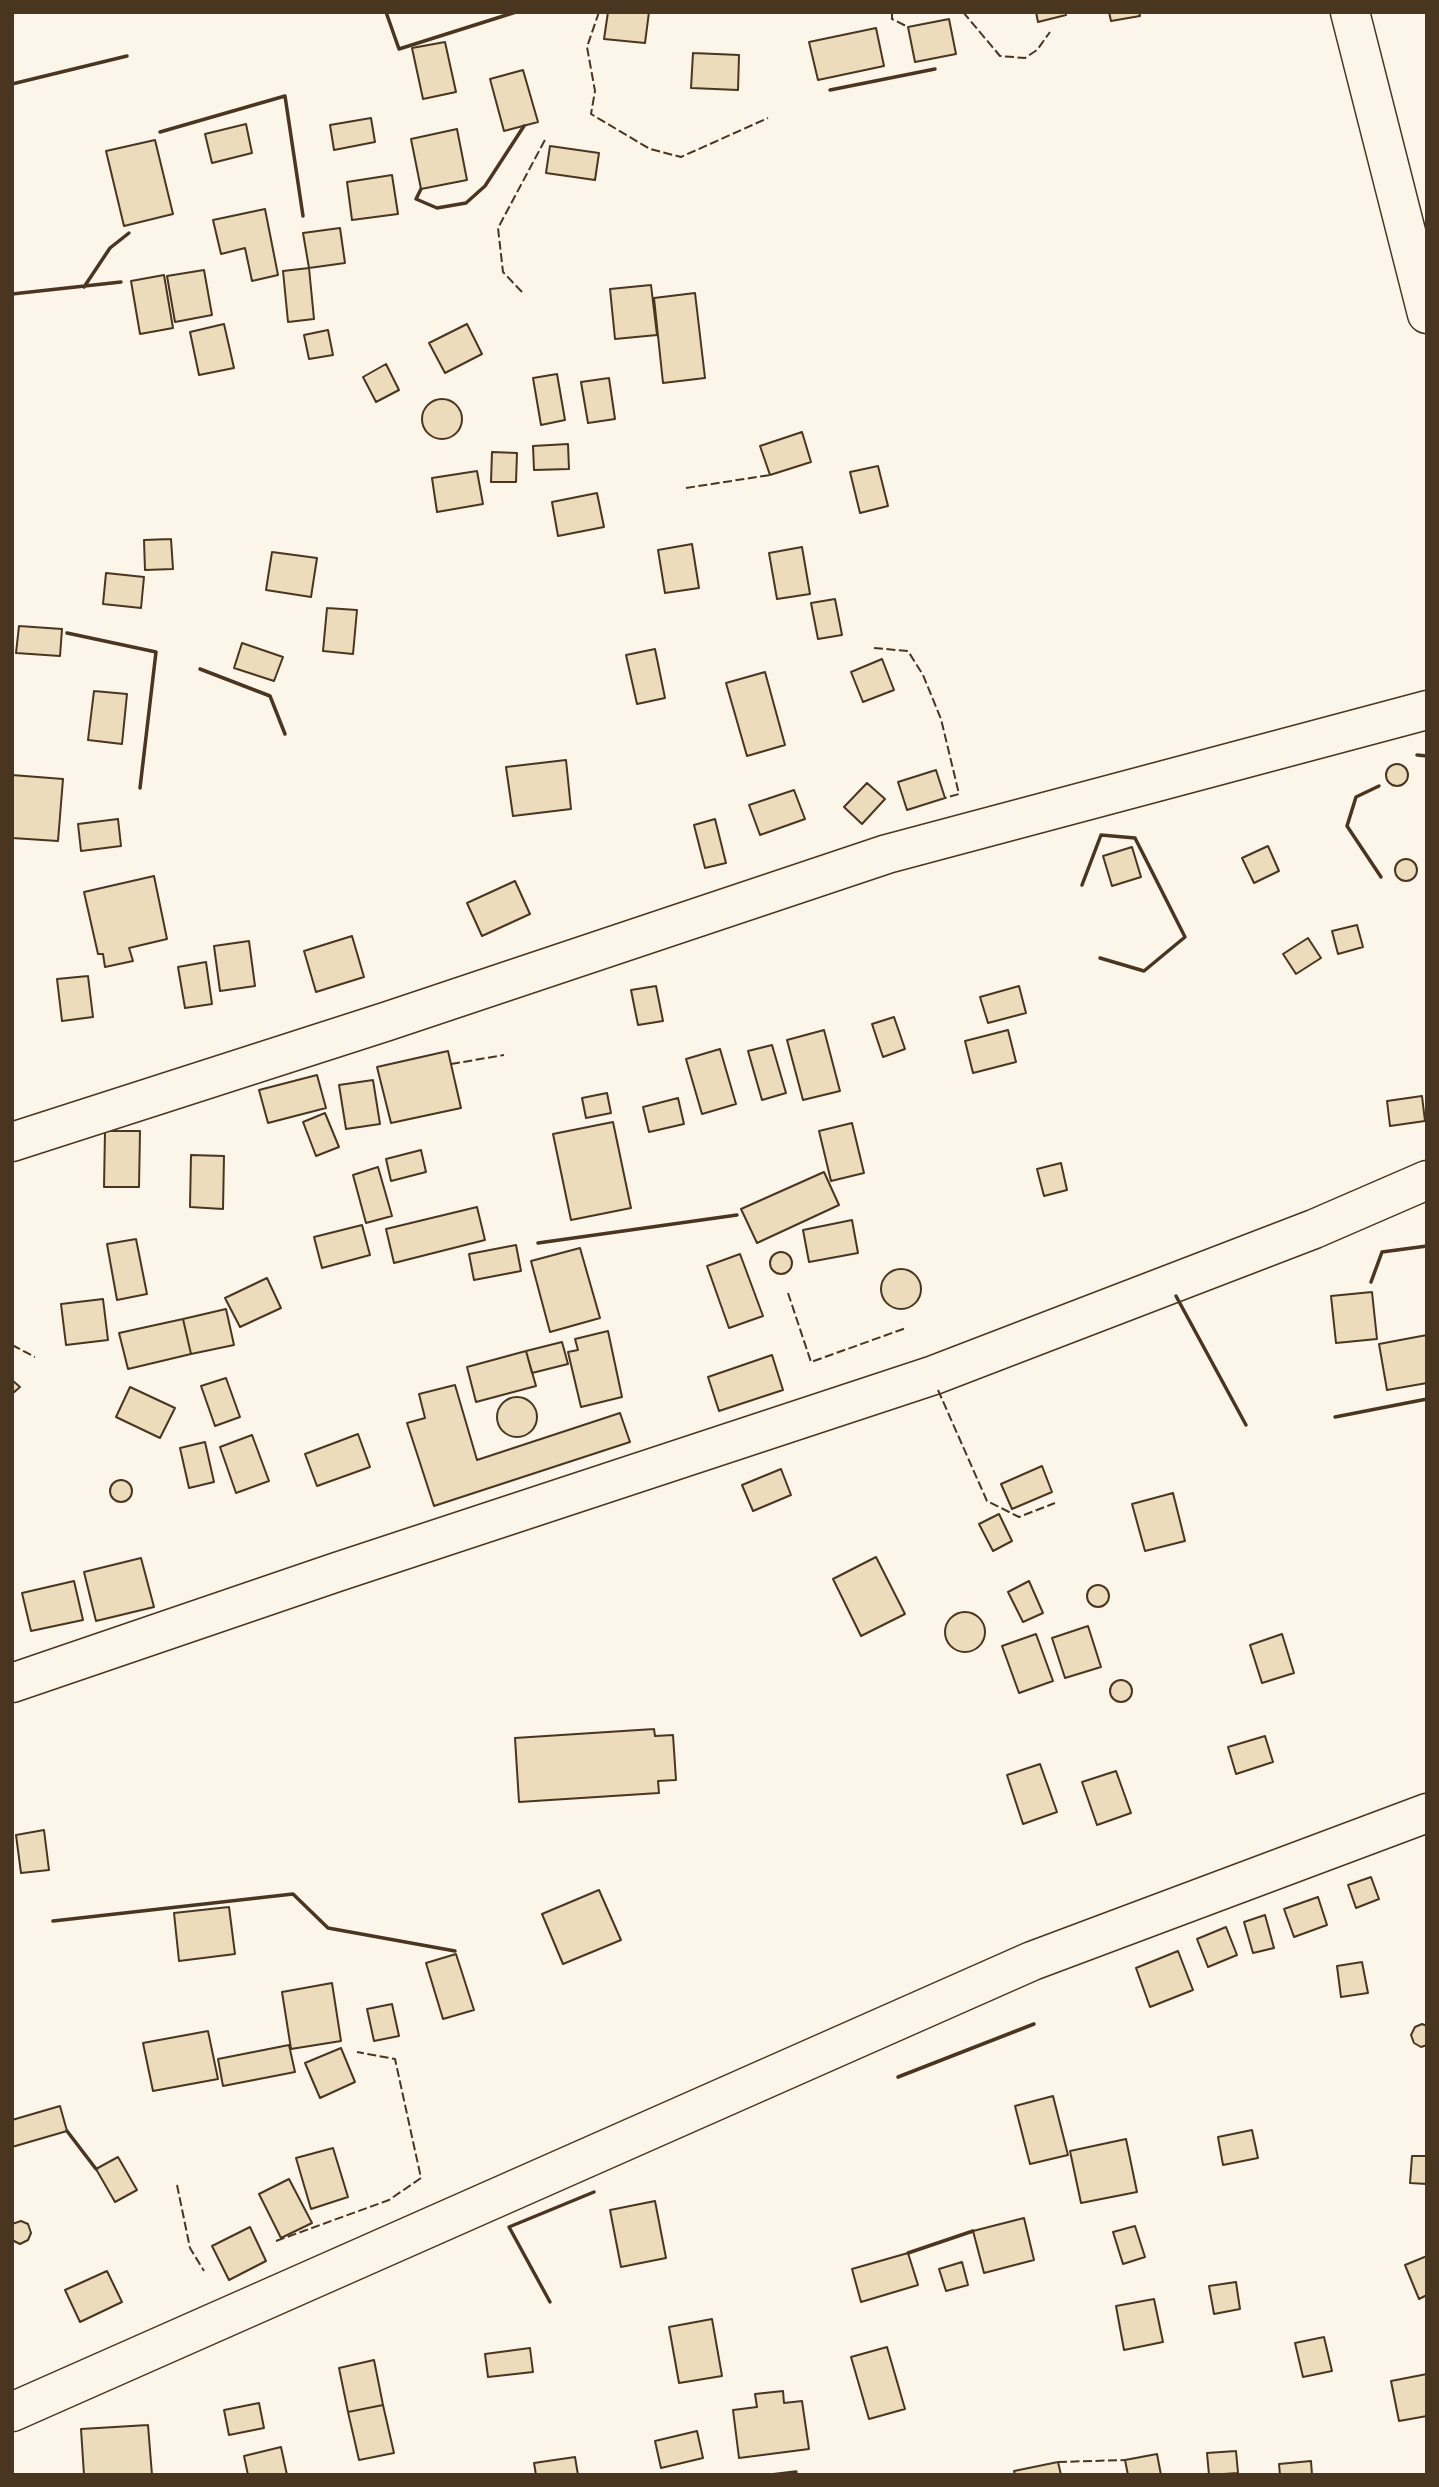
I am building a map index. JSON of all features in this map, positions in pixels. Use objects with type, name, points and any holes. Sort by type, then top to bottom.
[{"type":"street","points":[[1350,12],[1427,314]]},
{"type":"street","points":[[12,1142],[312,1046],[887,854],[1427,710]]},
{"type":"street","points":[[12,1683],[337,1572],[934,1375],[1314,1229],[1427,1180]]},
{"type":"street","points":[[12,2412],[1032,1961],[1427,1813]]},
{"type":"building","points":[[608,12],[649,12],[645,43],[604,39]]},
{"type":"building","points":[[1036,12],[1065,12],[1066,15],[1038,22]]},
{"type":"building","points":[[1109,12],[1139,12],[1140,16],[1111,21]]},
{"type":"building","points":[[949,19],[956,54],[915,62],[908,27]]},
{"type":"building","points":[[876,28],[884,66],[818,80],[809,42]]},
{"type":"building","points":[[445,42],[456,92],[423,99],[412,48]]},
{"type":"building","points":[[693,53],[739,55],[738,90],[691,88]]},
{"type":"building","points":[[523,70],[538,122],[504,131],[490,79]]},
{"type":"building","points":[[371,118],[375,142],[334,150],[330,125]]},
{"type":"building","points":[[246,124],[252,153],[212,163],[205,134]]},
{"type":"building","points":[[457,129],[467,180],[421,189],[411,139]]},
{"type":"building","points":[[155,140],[173,214],[124,226],[106,151]]},
{"type":"building","points":[[550,146],[599,153],[595,180],[546,173]]},
{"type":"building","points":[[392,175],[398,214],[352,220],[347,182]]},
{"type":"building","points":[[265,209],[278,275],[252,281],[245,248],[221,254],[213,220]]},
{"type":"building","points":[[340,228],[345,263],[309,268],[303,233]]},
{"type":"building","points":[[309,268],[314,319],[288,322],[283,271]]},
{"type":"building","points":[[204,270],[212,315],[175,322],[167,276]]},
{"type":"building","points":[[164,275],[173,328],[140,334],[131,281]]},
{"type":"building","points":[[651,285],[657,335],[615,339],[610,289]]},
{"type":"building","points":[[695,293],[705,378],[663,383],[654,298]]},
{"type":"building","points":[[224,324],[234,368],[199,375],[190,332]]},
{"type":"building","points":[[467,324],[482,354],[445,373],[429,343]]},
{"type":"building","points":[[328,330],[333,355],[309,359],[304,335]]},
{"type":"building","points":[[386,364],[399,390],[376,402],[363,377]]},
{"type":"building","points":[[557,374],[565,420],[541,425],[533,378]]},
{"type":"building","points":[[609,378],[615,419],[588,423],[581,382]]},
{"type":"building","points":[[442,399],[456,405],[462,419],[456,433],[442,439],[428,433],[422,419],[428,405]]},
{"type":"building","points":[[802,432],[811,462],[770,475],[760,446]]},
{"type":"building","points":[[568,444],[569,469],[534,470],[533,446]]},
{"type":"building","points":[[492,452],[517,453],[516,482],[491,482]]},
{"type":"building","points":[[878,466],[888,506],[860,513],[850,472]]},
{"type":"building","points":[[477,471],[483,504],[437,512],[432,478]]},
{"type":"building","points":[[597,493],[604,527],[558,536],[552,502]]},
{"type":"building","points":[[171,539],[173,569],[145,570],[144,540]]},
{"type":"building","points":[[692,544],[699,588],[665,593],[658,550]]},
{"type":"building","points":[[802,547],[810,594],[777,599],[769,553]]},
{"type":"building","points":[[272,552],[317,558],[311,597],[266,590]]},
{"type":"building","points":[[106,573],[144,577],[141,608],[103,604]]},
{"type":"building","points":[[835,599],[842,635],[818,639],[811,603]]},
{"type":"building","points":[[327,608],[357,610],[353,654],[323,651]]},
{"type":"building","points":[[19,626],[62,629],[60,656],[16,653]]},
{"type":"building","points":[[242,643],[283,657],[274,681],[234,668]]},
{"type":"building","points":[[655,649],[665,698],[637,704],[626,655]]},
{"type":"building","points":[[882,659],[894,690],[863,702],[851,672]]},
{"type":"building","points":[[765,672],[785,745],[747,756],[726,683]]},
{"type":"building","points":[[94,691],[127,694],[122,744],[88,740]]},
{"type":"building","points":[[566,760],[571,809],[513,816],[506,767]]},
{"type":"building","points":[[1397,764],[1405,767],[1408,775],[1405,783],[1397,786],[1389,783],[1386,775],[1389,767]]},
{"type":"building","points":[[936,770],[945,798],[907,810],[898,782]]},
{"type":"building","points":[[12,775],[63,779],[58,841],[12,838]]},
{"type":"building","points":[[867,783],[885,799],[862,824],[844,807]]},
{"type":"building","points":[[794,790],[805,819],[760,835],[749,805]]},
{"type":"building","points":[[118,819],[121,846],[81,851],[78,824]]},
{"type":"building","points":[[715,819],[726,863],[705,868],[694,825]]},
{"type":"building","points":[[1268,846],[1279,871],[1254,883],[1242,858]]},
{"type":"building","points":[[1132,847],[1141,877],[1112,886],[1103,856]]},
{"type":"building","points":[[1406,859],[1414,862],[1417,870],[1414,878],[1406,881],[1398,878],[1395,870],[1398,862]]},
{"type":"building","points":[[154,876],[167,939],[129,948],[133,961],[105,967],[103,954],[98,954],[84,892]]},
{"type":"building","points":[[515,881],[530,914],[482,936],[467,903]]},
{"type":"building","points":[[1357,925],[1363,947],[1338,954],[1332,931]]},
{"type":"building","points":[[352,936],[364,977],[316,992],[304,951]]},
{"type":"building","points":[[1308,938],[1321,958],[1296,974],[1283,954]]},
{"type":"building","points":[[249,941],[255,986],[220,991],[214,946]]},
{"type":"building","points":[[206,962],[212,1004],[185,1008],[178,967]]},
{"type":"building","points":[[88,976],[93,1017],[62,1021],[57,979]]},
{"type":"building","points":[[656,986],[663,1021],[638,1025],[631,990]]},
{"type":"building","points":[[1019,986],[1026,1013],[988,1023],[980,997]]},
{"type":"building","points":[[894,1017],[905,1049],[883,1057],[872,1024]]},
{"type":"building","points":[[824,1030],[840,1091],[803,1100],[787,1040]]},
{"type":"building","points":[[1008,1030],[1016,1062],[973,1073],[965,1041]]},
{"type":"building","points":[[772,1045],[786,1093],[762,1100],[748,1051]]},
{"type":"building","points":[[720,1049],[736,1104],[702,1114],[686,1059]]},
{"type":"building","points":[[448,1051],[461,1108],[391,1123],[377,1067]]},
{"type":"building","points":[[317,1075],[326,1108],[268,1123],[259,1090]]},
{"type":"building","points":[[373,1080],[380,1124],[346,1129],[339,1085]]},
{"type":"building","points":[[607,1093],[611,1113],[586,1118],[582,1098]]},
{"type":"building","points":[[1422,1096],[1425,1121],[1390,1126],[1387,1101]]},
{"type":"building","points":[[678,1098],[684,1124],[649,1132],[643,1107]]},
{"type":"building","points":[[325,1113],[339,1147],[316,1156],[303,1122]]},
{"type":"building","points":[[613,1122],[631,1208],[571,1220],[553,1134]]},
{"type":"building","points":[[852,1123],[864,1173],[831,1181],[819,1131]]},
{"type":"building","points":[[105,1131],[140,1131],[139,1187],[104,1187]]},
{"type":"building","points":[[421,1150],[426,1172],[391,1181],[386,1159]]},
{"type":"building","points":[[191,1155],[224,1156],[223,1209],[190,1207]]},
{"type":"building","points":[[1061,1163],[1067,1190],[1044,1196],[1037,1169]]},
{"type":"building","points":[[378,1167],[392,1216],[366,1223],[353,1175]]},
{"type":"building","points":[[824,1172],[839,1205],[757,1243],[741,1209]]},
{"type":"building","points":[[477,1207],[485,1240],[394,1263],[386,1229]]},
{"type":"building","points":[[852,1220],[858,1253],[809,1262],[803,1230]]},
{"type":"building","points":[[362,1225],[370,1255],[322,1268],[314,1237]]},
{"type":"building","points":[[136,1239],[147,1294],[117,1300],[107,1244]]},
{"type":"building","points":[[516,1245],[521,1271],[474,1280],[469,1254]]},
{"type":"building","points":[[580,1248],[600,1318],[550,1332],[531,1261]]},
{"type":"building","points":[[781,1252],[789,1255],[792,1263],[789,1271],[781,1274],[773,1271],[770,1263],[773,1255]]},
{"type":"building","points":[[740,1254],[763,1316],[729,1328],[707,1266]]},
{"type":"building","points":[[901,1269],[915,1275],[921,1289],[915,1303],[901,1309],[887,1303],[881,1289],[887,1275]]},
{"type":"building","points":[[267,1278],[281,1308],[240,1327],[225,1298]]},
{"type":"building","points":[[1372,1292],[1377,1339],[1336,1343],[1331,1296]]},
{"type":"building","points":[[103,1299],[108,1340],[66,1345],[61,1304]]},
{"type":"building","points":[[226,1309],[234,1345],[191,1354],[183,1319]]},
{"type":"building","points":[[183,1319],[191,1354],[128,1369],[119,1333]]},
{"type":"building","points":[[608,1331],[622,1397],[581,1407],[568,1352],[578,1350],[575,1339]]},
{"type":"building","points":[[1427,1335],[1427,1383],[1387,1390],[1379,1344]]},
{"type":"building","points":[[562,1342],[568,1364],[532,1373],[526,1351]]},
{"type":"building","points":[[526,1351],[536,1386],[476,1402],[467,1367]]},
{"type":"building","points":[[772,1355],[783,1390],[719,1411],[708,1377]]},
{"type":"building","points":[[226,1378],[240,1417],[215,1426],[201,1386]]},
{"type":"building","points":[[12,1380],[20,1387],[12,1394]]},
{"type":"building","points":[[455,1385],[477,1460],[620,1413],[630,1442],[434,1506],[407,1423],[425,1418],[419,1394]]},
{"type":"building","points":[[130,1387],[175,1408],[160,1438],[116,1417]]},
{"type":"building","points":[[517,1397],[531,1403],[537,1417],[531,1431],[517,1437],[503,1431],[497,1417],[503,1403]]},
{"type":"building","points":[[358,1434],[370,1467],[317,1486],[305,1454]]},
{"type":"building","points":[[252,1435],[269,1481],[236,1493],[220,1447]]},
{"type":"building","points":[[205,1442],[214,1482],[189,1488],[180,1448]]},
{"type":"building","points":[[1042,1466],[1052,1492],[1012,1509],[1001,1484]]},
{"type":"building","points":[[781,1469],[791,1495],[753,1511],[742,1485]]},
{"type":"building","points":[[121,1480],[129,1483],[132,1491],[129,1499],[121,1502],[113,1499],[110,1491],[113,1483]]},
{"type":"building","points":[[1173,1493],[1185,1541],[1145,1551],[1132,1504]]},
{"type":"building","points":[[999,1514],[1012,1541],[993,1551],[979,1524]]},
{"type":"building","points":[[876,1557],[905,1614],[861,1636],[833,1579]]},
{"type":"building","points":[[141,1558],[154,1607],[96,1621],[84,1572]]},
{"type":"building","points":[[74,1581],[83,1620],[31,1631],[22,1593]]},
{"type":"building","points":[[1029,1581],[1043,1613],[1023,1622],[1008,1592]]},
{"type":"building","points":[[1098,1585],[1106,1588],[1109,1596],[1106,1604],[1098,1607],[1090,1604],[1087,1596],[1090,1588]]},
{"type":"building","points":[[965,1612],[979,1618],[985,1632],[979,1646],[965,1652],[951,1646],[945,1632],[951,1618]]},
{"type":"building","points":[[1088,1626],[1101,1667],[1065,1678],[1052,1638]]},
{"type":"building","points":[[1036,1634],[1053,1681],[1019,1693],[1002,1646]]},
{"type":"building","points":[[1282,1634],[1294,1673],[1262,1683],[1250,1645]]},
{"type":"building","points":[[1121,1680],[1129,1683],[1132,1691],[1129,1699],[1121,1702],[1113,1699],[1110,1691],[1113,1683]]},
{"type":"building","points":[[654,1729],[655,1736],[673,1735],[676,1780],[658,1781],[659,1793],[519,1802],[515,1738]]},
{"type":"building","points":[[1265,1736],[1273,1762],[1236,1774],[1228,1747]]},
{"type":"building","points":[[1040,1764],[1057,1812],[1023,1824],[1007,1775]]},
{"type":"building","points":[[1116,1771],[1131,1813],[1097,1825],[1082,1782]]},
{"type":"building","points":[[44,1830],[49,1870],[21,1873],[16,1835]]},
{"type":"building","points":[[1371,1877],[1379,1899],[1356,1908],[1348,1885]]},
{"type":"building","points":[[599,1890],[621,1940],[563,1964],[542,1914]]},
{"type":"building","points":[[1318,1897],[1327,1925],[1294,1937],[1284,1909]]},
{"type":"building","points":[[229,1907],[235,1954],[179,1961],[174,1913]]},
{"type":"building","points":[[1265,1915],[1274,1948],[1253,1953],[1244,1922]]},
{"type":"building","points":[[1226,1927],[1237,1955],[1208,1967],[1197,1939]]},
{"type":"building","points":[[1178,1951],[1193,1990],[1150,2007],[1136,1968]]},
{"type":"building","points":[[456,1954],[474,2010],[443,2019],[426,1963]]},
{"type":"building","points":[[1362,1962],[1368,1993],[1341,1997],[1337,1966]]},
{"type":"building","points":[[332,1983],[341,2041],[291,2049],[282,1992]]},
{"type":"building","points":[[392,2004],[399,2036],[374,2041],[367,2009]]},
{"type":"building","points":[[1422,2024],[1427,2026],[1427,2045],[1421,2047],[1414,2043],[1411,2035],[1415,2027]]},
{"type":"building","points":[[208,2031],[218,2079],[153,2091],[143,2043]]},
{"type":"building","points":[[289,2045],[295,2072],[223,2086],[218,2059]]},
{"type":"building","points":[[341,2048],[355,2082],[320,2098],[305,2063]]},
{"type":"building","points":[[1053,2096],[1068,2155],[1030,2164],[1015,2106]]},
{"type":"building","points":[[60,2106],[67,2131],[12,2147],[12,2120]]},
{"type":"building","points":[[1252,2130],[1258,2158],[1223,2165],[1218,2137]]},
{"type":"building","points":[[1126,2139],[1137,2192],[1081,2203],[1070,2151]]},
{"type":"building","points":[[333,2148],[348,2197],[311,2209],[296,2158]]},
{"type":"building","points":[[1412,2156],[1427,2156],[1427,2184],[1410,2183]]},
{"type":"building","points":[[118,2157],[137,2190],[115,2202],[96,2169]]},
{"type":"building","points":[[289,2179],[312,2223],[281,2238],[259,2194]]},
{"type":"building","points":[[655,2201],[666,2258],[621,2267],[610,2210]]},
{"type":"building","points":[[1024,2218],[1034,2260],[984,2273],[973,2231]]},
{"type":"building","points":[[21,2221],[28,2224],[31,2233],[28,2240],[20,2244],[12,2240],[12,2224]]},
{"type":"building","points":[[1135,2226],[1145,2257],[1123,2264],[1113,2232]]},
{"type":"building","points":[[250,2227],[266,2261],[229,2280],[212,2246]]},
{"type":"building","points":[[908,2253],[918,2285],[861,2302],[852,2269]]},
{"type":"building","points":[[1427,2256],[1427,2295],[1419,2299],[1405,2265]]},
{"type":"building","points":[[962,2262],[968,2285],[946,2291],[939,2269]]},
{"type":"building","points":[[107,2271],[122,2302],[80,2322],[65,2290]]},
{"type":"building","points":[[1236,2282],[1240,2309],[1214,2314],[1209,2286]]},
{"type":"building","points":[[1154,2299],[1163,2342],[1124,2350],[1116,2306]]},
{"type":"building","points":[[712,2319],[722,2376],[679,2383],[669,2327]]},
{"type":"building","points":[[1324,2337],[1332,2371],[1303,2377],[1295,2343]]},
{"type":"building","points":[[887,2347],[905,2409],[869,2419],[851,2357]]},
{"type":"building","points":[[530,2348],[533,2372],[488,2377],[485,2354]]},
{"type":"building","points":[[374,2360],[383,2405],[348,2412],[339,2368]]},
{"type":"building","points":[[1427,2374],[1427,2416],[1399,2421],[1391,2381]]},
{"type":"building","points":[[783,2391],[784,2403],[802,2401],[809,2449],[739,2458],[733,2410],[757,2407],[755,2394]]},
{"type":"building","points":[[259,2403],[264,2428],[229,2435],[224,2410]]},
{"type":"building","points":[[383,2405],[394,2453],[359,2460],[348,2412]]},
{"type":"building","points":[[148,2425],[152,2475],[84,2475],[81,2429]]},
{"type":"building","points":[[697,2431],[703,2458],[661,2468],[655,2441]]},
{"type":"building","points":[[281,2447],[287,2475],[248,2475],[244,2456]]},
{"type":"building","points":[[1236,2451],[1238,2473],[1209,2475],[1207,2453]]},
{"type":"building","points":[[1157,2454],[1161,2475],[1128,2475],[1125,2460]]},
{"type":"building","points":[[575,2457],[578,2475],[536,2475],[534,2463]]},
{"type":"building","points":[[1311,2461],[1312,2475],[1280,2475],[1279,2464]]},
{"type":"building","points":[[1058,2462],[1061,2475],[1015,2475],[1014,2471]]},
{"type":"fence","points":[[599,12],[587,47],[595,91],[591,114],[650,149],[681,157],[768,118]]},
{"type":"fence","points":[[892,12],[892,19],[908,27]]},
{"type":"fence","points":[[963,12],[1000,56],[1025,58],[1037,50],[1050,32]]},
{"type":"fence","points":[[522,292],[503,272],[498,228],[546,138]]},
{"type":"fence","points":[[686,488],[770,475]]},
{"type":"fence","points":[[874,648],[908,651],[923,675],[941,719],[959,794],[945,798]]},
{"type":"fence","points":[[451,1064],[504,1055]]},
{"type":"fence","points":[[788,1293],[811,1362],[906,1328]]},
{"type":"fence","points":[[12,1345],[35,1357]]},
{"type":"fence","points":[[938,1390],[987,1501],[1019,1517],[1055,1503]]},
{"type":"fence","points":[[276,2241],[389,2200],[421,2178],[395,2059],[357,2052]]},
{"type":"fence","points":[[177,2185],[190,2248],[204,2271]]},
{"type":"fence","points":[[1058,2462],[1125,2460]]},
{"type":"wall","points":[[386,12],[399,49],[516,12]]},
{"type":"wall","points":[[12,84],[127,56]]},
{"type":"wall","points":[[830,90],[935,69]]},
{"type":"wall","points":[[160,132],[285,96],[303,216]]},
{"type":"wall","points":[[421,189],[416,199],[437,208],[466,203],[485,186],[524,126]]},
{"type":"wall","points":[[84,287],[110,248],[129,233]]},
{"type":"wall","points":[[12,294],[121,282]]},
{"type":"wall","points":[[67,633],[156,652],[140,788]]},
{"type":"wall","points":[[200,669],[270,696],[285,734]]},
{"type":"wall","points":[[1417,755],[1427,756]]},
{"type":"wall","points":[[1379,786],[1356,797],[1347,826],[1381,877]]},
{"type":"wall","points":[[1082,885],[1101,835],[1135,838],[1185,937],[1144,971],[1100,958]]},
{"type":"wall","points":[[538,1243],[737,1215]]},
{"type":"wall","points":[[1371,1282],[1382,1252],[1427,1246]]},
{"type":"wall","points":[[1176,1296],[1246,1425]]},
{"type":"wall","points":[[1335,1417],[1427,1399]]},
{"type":"wall","points":[[53,1921],[293,1894],[328,1928],[455,1951]]},
{"type":"wall","points":[[898,2077],[1034,2024]]},
{"type":"wall","points":[[67,2131],[96,2169]]},
{"type":"wall","points":[[550,2302],[509,2227],[594,2192]]},
{"type":"wall","points":[[908,2253],[973,2231]]},
{"type":"wall","points":[[771,2475],[796,2472]]}]
